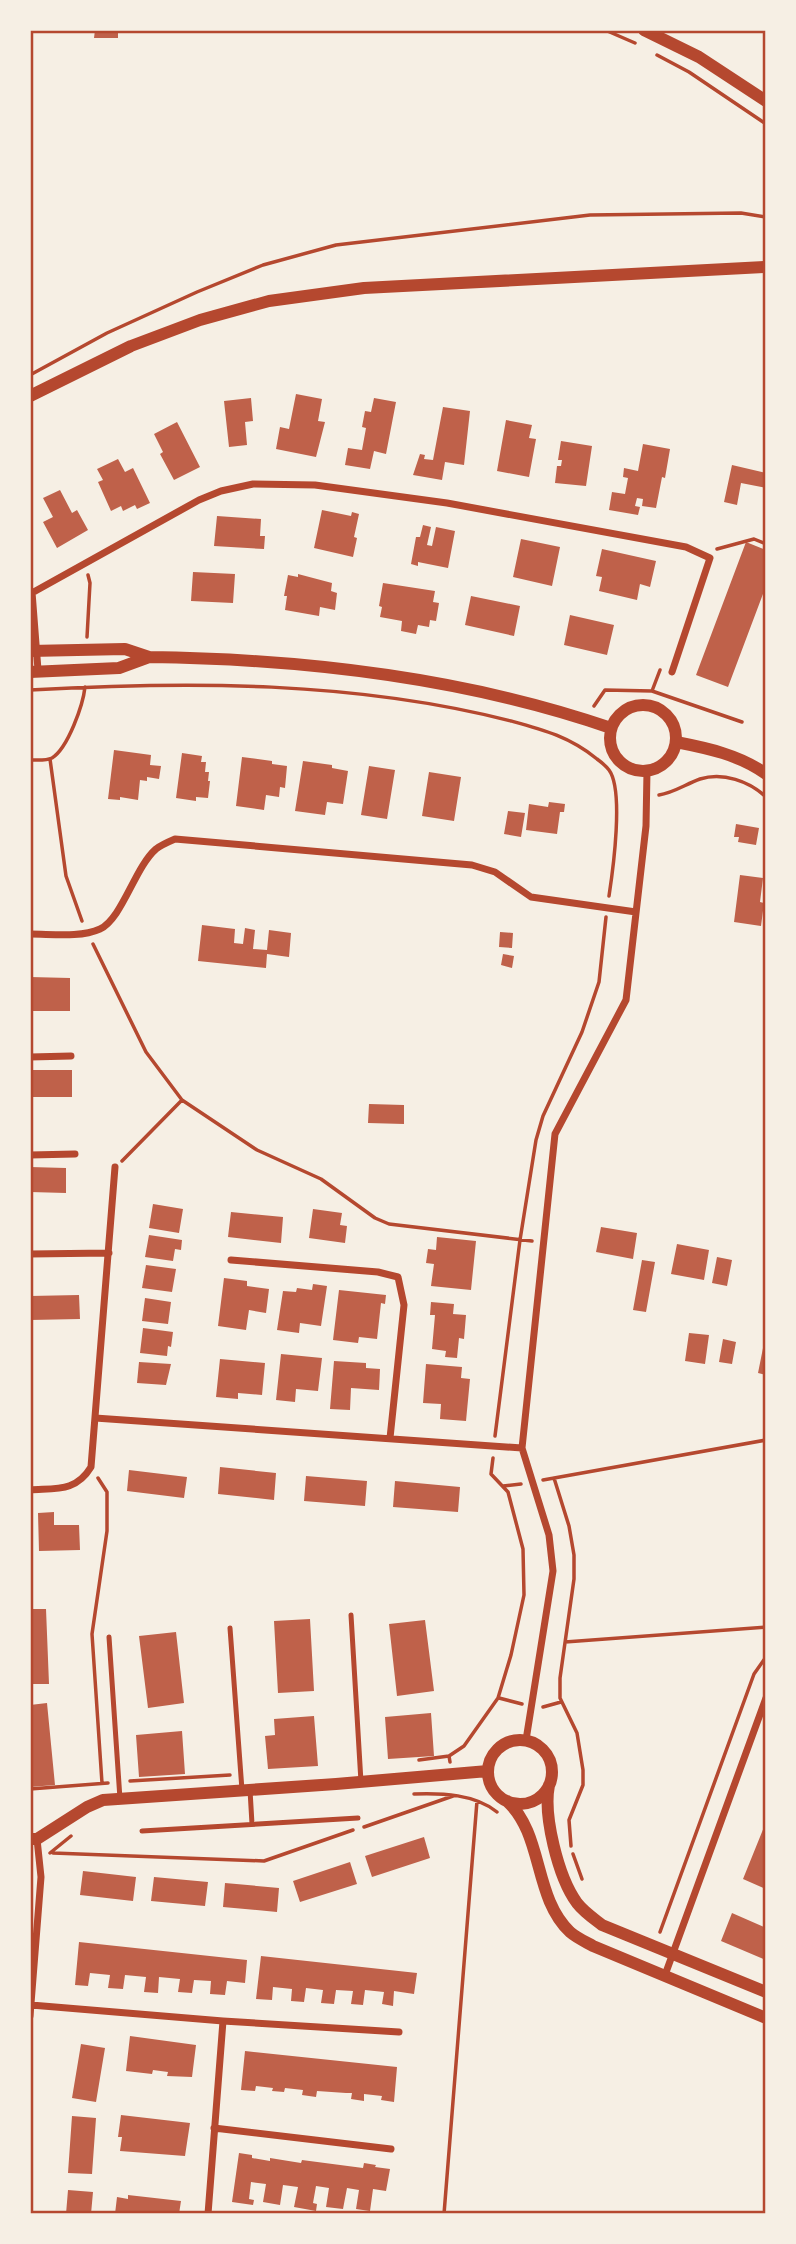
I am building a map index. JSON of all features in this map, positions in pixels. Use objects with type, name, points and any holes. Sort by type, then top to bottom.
[{"type":"street","points":[[644,30],[699,57],[766,101]]},
{"type":"street","points":[[30,396],[131,346],[200,320],[269,301],[364,288],[766,267]]},
{"type":"street","points":[[149,657],[119,668],[34,671],[31,593],[166,518],[221,491],[253,484],[315,485],[447,503],[663,542],[701,553],[710,558],[672,673]]},
{"type":"street","points":[[34,651],[125,649],[149,657],[365,671],[496,694],[551,708],[611,728]]},
{"type":"street","points":[[634,706],[655,707],[671,721],[676,742],[674,750],[663,764],[647,771],[636,771],[617,759],[612,750],[611,728],[624,710],[634,706]]},
{"type":"street","points":[[676,742],[735,757],[752,764],[766,775]]},
{"type":"street","points":[[526,1740],[553,1571],[549,1535],[522,1448],[555,1134],[626,1000],[647,797],[647,771]]},
{"type":"street","points":[[30,934],[87,933],[103,928],[116,913],[143,864],[156,849],[174,839],[472,865],[495,872],[531,897],[636,912]]},
{"type":"street","points":[[30,1057],[71,1056]]},
{"type":"street","points":[[30,1155],[75,1154]]},
{"type":"street","points":[[30,1490],[69,1487],[83,1480],[91,1467],[115,1167]]},
{"type":"street","points":[[30,1254],[108,1253]]},
{"type":"street","points":[[230,1260],[379,1272],[398,1277],[404,1305],[390,1438]]},
{"type":"street","points":[[95,1418],[522,1448]]},
{"type":"street","points":[[665,1975],[766,1698]]},
{"type":"street","points":[[766,1992],[602,1925],[585,1913],[575,1900],[560,1864],[548,1818],[547,1801],[552,1774],[547,1754],[539,1746],[526,1740],[501,1746],[488,1771],[493,1789],[519,1815],[554,1909],[569,1931],[593,1946],[766,2018]]},
{"type":"street","points":[[30,2015],[41,1877],[33,1839],[95,1803],[120,1798],[361,1783],[488,1771]]},
{"type":"street","points":[[507,1801],[527,1803],[536,1800],[550,1785]]},
{"type":"street","points":[[31,2006],[399,2032]]},
{"type":"street","points":[[208,2214],[223,2021]]},
{"type":"street","points":[[214,2128],[391,2149]]},
{"type":"lane","points":[[351,1615],[361,1783]]},
{"type":"lane","points":[[230,1628],[246,1790],[252,1824]]},
{"type":"lane","points":[[108,1637],[120,1798]]},
{"type":"lane","points":[[142,1831],[358,1818]]},
{"type":"path","points":[[605,30],[636,43]]},
{"type":"path","points":[[647,49],[689,72],[766,124]]},
{"type":"path","points":[[30,375],[107,333],[197,292],[263,265],[335,245],[590,215],[741,213],[766,217]]},
{"type":"path","points":[[30,690],[179,685],[293,689],[374,696],[468,710],[549,731],[580,745],[610,770],[617,797],[612,875],[599,982],[582,1032],[543,1116],[536,1140],[520,1240],[494,1446],[491,1474],[508,1492],[523,1549],[524,1595],[498,1698],[464,1746],[449,1756],[455,1796],[264,1861],[53,1853]]},
{"type":"path","points":[[594,706],[605,690],[652,691],[742,722]]},
{"type":"path","points":[[50,759],[66,876],[87,933],[146,1052],[182,1100],[257,1150],[321,1179],[375,1218],[389,1224],[544,1243]]},
{"type":"path","points":[[647,797],[667,794],[703,778],[727,777],[754,786],[766,797]]},
{"type":"path","points":[[115,1167],[182,1100]]},
{"type":"path","points":[[503,1486],[766,1440]]},
{"type":"path","points":[[91,1467],[107,1492],[106,1548],[92,1634],[102,1783]]},
{"type":"path","points":[[554,1478],[569,1526],[574,1555],[574,1579],[560,1698],[577,1732],[583,1785],[572,1812],[568,1832],[571,1850],[586,1888]]},
{"type":"path","points":[[565,1642],[766,1627]]},
{"type":"path","points":[[660,1933],[754,1674],[766,1657]]},
{"type":"path","points":[[444,2214],[477,1800]]},
{"type":"path","points":[[649,1928],[660,1933],[670,1931],[679,1935]]},
{"type":"building","points":[[95,30],[118,30],[118,38],[94,38]]},
{"type":"building","points":[[296,394],[322,399],[318,421],[325,422],[316,457],[276,449],[280,427],[289,429]]},
{"type":"building","points":[[251,398],[253,421],[245,422],[247,445],[229,447],[224,401]]},
{"type":"building","points":[[374,398],[396,402],[386,454],[374,451],[370,469],[345,465],[348,448],[362,450],[366,428],[362,427],[365,411],[371,412]]},
{"type":"building","points":[[443,407],[470,411],[464,465],[445,462],[442,480],[413,475],[420,454],[425,455],[424,459],[433,460]]},
{"type":"building","points":[[506,420],[532,425],[529,438],[536,439],[529,477],[497,471]]},
{"type":"building","points":[[177,422],[200,467],[174,480],[160,454],[163,452],[154,434]]},
{"type":"building","points":[[561,441],[592,446],[586,486],[555,483],[557,466],[561,466],[562,460],[558,460]]},
{"type":"building","points":[[643,444],[670,449],[656,508],[642,506],[643,499],[637,498],[635,506],[640,507],[638,515],[609,510],[612,492],[625,494],[628,478],[623,477],[624,468],[638,471]]},
{"type":"building","points":[[118,459],[125,472],[133,468],[150,503],[137,509],[135,505],[123,511],[121,506],[111,511],[98,482],[103,480],[97,469]]},
{"type":"building","points":[[732,465],[766,473],[766,488],[741,483],[737,505],[724,502]]},
{"type":"building","points":[[60,490],[72,513],[77,510],[88,530],[57,548],[43,522],[53,517],[43,498]]},
{"type":"building","points":[[322,510],[351,516],[352,512],[359,514],[353,557],[314,548]]},
{"type":"building","points":[[217,516],[261,519],[260,536],[265,536],[264,549],[214,546]]},
{"type":"building","points":[[423,525],[431,527],[427,545],[432,546],[436,527],[455,531],[448,568],[418,562],[418,566],[411,564],[416,537],[420,537]]},
{"type":"building","points":[[521,539],[560,547],[552,586],[513,577]]},
{"type":"building","points":[[746,542],[766,550],[766,586],[728,687],[696,675]]},
{"type":"building","points":[[602,549],[656,561],[650,587],[640,584],[637,600],[599,591],[602,577],[596,576]]},
{"type":"building","points":[[193,572],[235,574],[233,603],[191,601]]},
{"type":"building","points":[[298,574],[332,583],[331,591],[337,593],[335,610],[320,607],[319,616],[285,610],[287,596],[284,596],[288,575],[298,577]]},
{"type":"building","points":[[383,583],[435,591],[433,602],[439,603],[436,621],[430,620],[429,627],[418,625],[416,634],[401,631],[402,621],[380,617]]},
{"type":"building","points":[[471,596],[520,606],[514,636],[465,625]]},
{"type":"building","points":[[570,615],[614,625],[607,655],[564,645]]},
{"type":"building","points":[[114,750],[151,755],[150,765],[161,766],[159,779],[147,777],[147,781],[140,780],[138,800],[120,797],[120,800],[108,799]]},
{"type":"building","points":[[182,753],[202,756],[201,762],[206,762],[205,772],[209,772],[210,781],[208,798],[196,797],[196,801],[176,798]]},
{"type":"building","points":[[242,757],[287,766],[285,788],[280,787],[279,797],[266,795],[264,810],[236,806]]},
{"type":"building","points":[[303,761],[332,765],[332,768],[348,771],[343,804],[327,802],[325,815],[295,811]]},
{"type":"building","points":[[369,766],[395,770],[387,819],[361,815]]},
{"type":"building","points":[[429,772],[461,777],[454,821],[422,816]]},
{"type":"building","points":[[549,802],[565,804],[564,812],[560,812],[557,834],[526,830],[529,804],[548,807]]},
{"type":"building","points":[[508,811],[525,813],[521,837],[504,834]]},
{"type":"building","points":[[736,824],[759,828],[756,845],[738,842],[739,837],[734,837]]},
{"type":"building","points":[[740,875],[763,878],[761,926],[734,922]]},
{"type":"building","points":[[202,925],[235,929],[234,943],[243,944],[245,928],[255,930],[253,949],[267,950],[269,930],[291,933],[289,957],[267,954],[266,968],[198,961]]},
{"type":"building","points":[[500,932],[513,933],[512,948],[499,947]]},
{"type":"building","points":[[503,954],[514,956],[512,968],[501,965]]},
{"type":"building","points":[[30,977],[70,978],[70,1011],[30,1011]]},
{"type":"building","points":[[30,1070],[72,1070],[72,1097],[30,1097]]},
{"type":"building","points":[[369,1104],[404,1105],[404,1124],[368,1123]]},
{"type":"building","points":[[30,1167],[66,1168],[66,1193],[30,1192]]},
{"type":"building","points":[[153,1204],[183,1209],[179,1233],[149,1228]]},
{"type":"building","points":[[313,1209],[342,1213],[340,1225],[347,1226],[345,1243],[309,1238]]},
{"type":"building","points":[[231,1212],[283,1217],[281,1243],[228,1237]]},
{"type":"building","points":[[601,1227],[637,1233],[633,1259],[596,1252]]},
{"type":"building","points":[[149,1235],[182,1240],[181,1250],[175,1249],[173,1261],[145,1257]]},
{"type":"building","points":[[437,1237],[476,1241],[471,1290],[431,1286],[434,1264],[426,1263],[428,1249],[436,1250]]},
{"type":"building","points":[[677,1244],[709,1250],[704,1280],[671,1274]]},
{"type":"building","points":[[717,1257],[732,1260],[727,1286],[712,1283]]},
{"type":"building","points":[[642,1260],[655,1262],[646,1312],[633,1310]]},
{"type":"building","points":[[146,1265],[176,1269],[172,1292],[142,1288]]},
{"type":"building","points":[[224,1278],[247,1281],[247,1286],[269,1289],[266,1313],[249,1310],[246,1330],[218,1326]]},
{"type":"building","points":[[313,1284],[327,1286],[321,1326],[300,1323],[299,1333],[277,1330],[283,1291],[296,1292],[297,1288],[312,1290]]},
{"type":"building","points":[[339,1290],[386,1295],[385,1304],[381,1303],[377,1339],[359,1337],[358,1343],[333,1340]]},
{"type":"building","points":[[79,1295],[80,1319],[30,1320],[30,1296]]},
{"type":"building","points":[[145,1298],[171,1302],[168,1324],[142,1321]]},
{"type":"building","points":[[431,1302],[454,1304],[453,1314],[466,1315],[464,1339],[459,1338],[457,1358],[445,1357],[446,1351],[432,1349],[435,1315],[430,1315]]},
{"type":"building","points":[[143,1328],[173,1332],[167,1356],[140,1353]]},
{"type":"building","points":[[689,1333],[709,1335],[705,1364],[685,1361]]},
{"type":"building","points":[[766,1338],[766,1375],[758,1373]]},
{"type":"building","points":[[723,1339],[736,1342],[732,1364],[719,1362]]},
{"type":"building","points":[[281,1354],[322,1358],[318,1391],[296,1389],[295,1402],[276,1400]]},
{"type":"building","points":[[220,1359],[265,1363],[262,1395],[238,1393],[238,1399],[216,1397]]},
{"type":"building","points":[[334,1361],[366,1363],[366,1368],[380,1369],[379,1390],[351,1388],[350,1410],[330,1409]]},
{"type":"building","points":[[139,1362],[171,1364],[166,1385],[137,1383]]},
{"type":"building","points":[[426,1364],[462,1367],[461,1378],[470,1379],[466,1421],[440,1419],[441,1404],[423,1403]]},
{"type":"building","points":[[220,1467],[276,1473],[274,1500],[218,1494]]},
{"type":"building","points":[[129,1470],[187,1477],[184,1498],[127,1491]]},
{"type":"building","points":[[306,1476],[367,1481],[365,1506],[304,1501]]},
{"type":"building","points":[[395,1481],[460,1487],[458,1512],[393,1507]]},
{"type":"building","points":[[54,1512],[54,1525],[79,1525],[80,1550],[39,1551],[38,1513]]},
{"type":"building","points":[[30,1609],[46,1609],[49,1684],[30,1684]]},
{"type":"building","points":[[310,1619],[314,1691],[278,1693],[274,1621]]},
{"type":"building","points":[[425,1620],[434,1691],[397,1696],[389,1624]]},
{"type":"building","points":[[176,1632],[184,1703],[148,1708],[139,1636]]},
{"type":"building","points":[[47,1703],[55,1785],[30,1787],[30,1705]]},
{"type":"building","points":[[431,1713],[434,1756],[388,1759],[385,1717]]},
{"type":"building","points":[[314,1716],[318,1766],[268,1769],[265,1736],[275,1735],[274,1719]]},
{"type":"building","points":[[182,1731],[185,1774],[139,1777],[136,1735]]},
{"type":"building","points":[[766,1822],[766,1889],[743,1879]]},
{"type":"building","points":[[424,1837],[430,1858],[372,1877],[365,1856]]},
{"type":"building","points":[[350,1862],[357,1884],[300,1902],[293,1881]]},
{"type":"building","points":[[83,1871],[136,1877],[133,1901],[80,1895]]},
{"type":"building","points":[[154,1877],[208,1882],[205,1906],[151,1901]]},
{"type":"building","points":[[225,1883],[279,1888],[277,1912],[223,1907]]},
{"type":"building","points":[[732,1913],[766,1928],[766,1960],[721,1941]]},
{"type":"building","points":[[79,1942],[247,1960],[245,1983],[227,1981],[225,1995],[210,1994],[211,1981],[194,1980],[192,1993],[178,1992],[180,1979],[159,1977],[158,1993],[144,1992],[146,1977],[125,1975],[123,1989],[108,1988],[110,1975],[90,1973],[88,1986],[75,1985]]},
{"type":"building","points":[[261,1956],[417,1973],[414,1994],[394,1991],[393,2006],[382,2004],[384,1992],[365,1990],[363,2005],[351,2004],[353,1991],[336,1990],[334,2004],[321,2003],[323,1990],[306,1988],[304,2002],[291,2001],[292,1989],[273,1987],[272,2000],[256,1999]]},
{"type":"building","points":[[130,2036],[196,2045],[192,2077],[167,2076],[168,2072],[153,2070],[152,2074],[126,2071]]},
{"type":"building","points":[[81,2044],[105,2048],[96,2102],[72,2098]]},
{"type":"building","points":[[245,2051],[397,2067],[394,2102],[381,2100],[382,2096],[364,2094],[364,2101],[351,2099],[352,2093],[317,2091],[316,2097],[302,2095],[303,2090],[285,2088],[284,2092],[256,2086],[255,2091],[241,2090]]},
{"type":"building","points":[[121,2115],[190,2123],[185,2156],[120,2151],[122,2137],[118,2137]]},
{"type":"building","points":[[72,2116],[96,2118],[92,2174],[68,2173]]},
{"type":"building","points":[[239,2153],[270,2161],[270,2158],[301,2163],[302,2160],[363,2168],[364,2163],[390,2169],[386,2191],[373,2189],[370,2211],[356,2209],[359,2190],[347,2188],[343,2209],[326,2207],[329,2188],[316,2186],[313,2203],[317,2204],[316,2211],[294,2207],[298,2187],[283,2185],[280,2205],[263,2202],[266,2184],[251,2182],[249,2199],[254,2200],[253,2205],[232,2202]]},
{"type":"building","points":[[68,2190],[93,2192],[91,2214],[66,2214]]},
{"type":"building","points":[[128,2195],[181,2201],[179,2214],[115,2214],[117,2197],[128,2199]]}]
